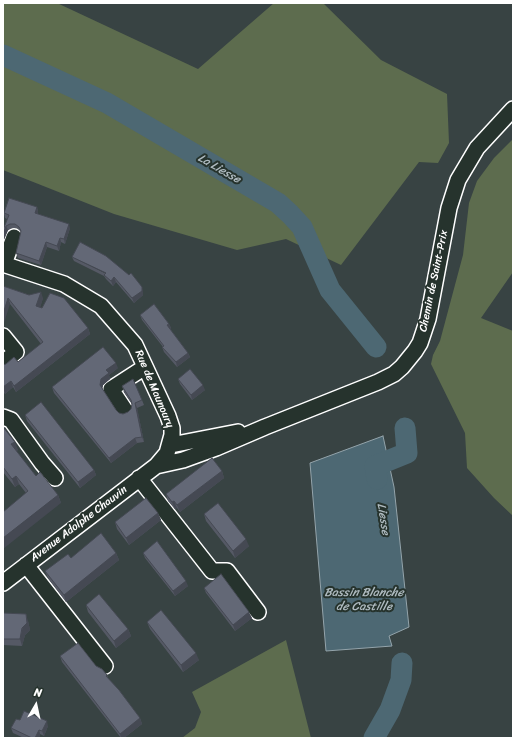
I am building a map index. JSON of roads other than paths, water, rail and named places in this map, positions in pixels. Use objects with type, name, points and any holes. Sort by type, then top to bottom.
[{"type":"street","name":"Chemin de Saint-Prix","points":[[156,466],[183,460],[216,448],[378,382],[394,374],[402,367],[420,343],[428,319],[449,208],[458,180],[477,148],[513,109]]},
{"type":"street","points":[[3,264],[14,237]]},
{"type":"street","name":"Rue de Maunoury","points":[[3,264],[64,284],[101,306],[135,345],[172,428],[171,445],[168,453],[156,466]]},
{"type":"street","points":[[3,336],[16,352],[3,363]]},
{"type":"street","points":[[125,410],[111,389],[145,367]]},
{"type":"street","points":[[3,417],[11,420],[42,463],[55,478]]},
{"type":"street","name":"Chemin de Saint-Prix","points":[[171,445],[265,427]]},
{"type":"street","name":"Avenue Adolphe Chauvin","points":[[3,582],[156,466]]},
{"type":"street","points":[[139,478],[212,571],[227,571],[258,612]]},
{"type":"street","points":[[26,565],[105,666]]},
{"type":"water","name":"Bassin Blanche de Castille","points":[[383,436],[394,487],[409,627],[389,636],[392,646],[326,651],[310,463]]},
{"type":"waterway","name":"La Liesse","points":[[3,55],[107,103],[278,203],[302,227],[330,290],[376,347]]},
{"type":"waterway","name":"Liesse","points":[[377,479],[375,466],[407,453],[405,428]]},
{"type":"waterway","name":"Liesse","points":[[374,738],[390,710],[401,680],[402,663]]}]
